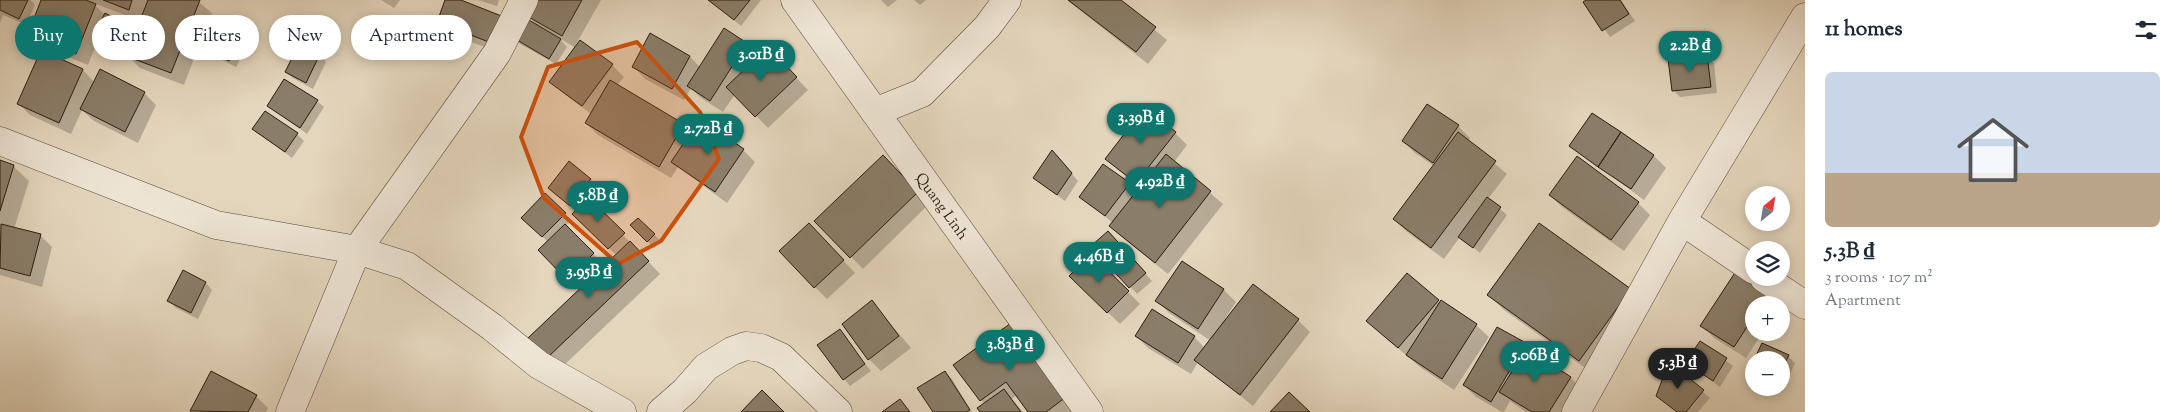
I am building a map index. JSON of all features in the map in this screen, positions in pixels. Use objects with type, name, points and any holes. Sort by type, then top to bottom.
[{"type":"street","points":[[290,412],[357,250],[497,53],[524,0]]},
{"type":"street","name":"Quang Lĩnh","points":[[795,0],[1089,412]]},
{"type":"street","points":[[875,112],[922,92],[987,27],[1008,0]]},
{"type":"street","points":[[1576,412],[1682,221],[1805,17]]},
{"type":"street","points":[[0,141],[216,225],[357,250],[407,266],[492,327],[539,365],[622,412]]},
{"type":"street","points":[[1682,221],[1745,264]]},
{"type":"street","points":[[1776,286],[1805,305]]},
{"type":"street","points":[[661,412],[706,367],[732,351],[746,346],[761,348],[781,357],[838,412]]},
{"type":"highlighted area","points":[[637,42],[700,112],[719,159],[661,241],[618,264],[544,198],[521,137],[548,67]]},
{"type":"building","points":[[0,0],[28,0],[21,15],[15,15],[15,17],[0,10]]},
{"type":"building","points":[[41,0],[86,0],[96,4],[82,39],[82,15],[35,15]]},
{"type":"building","points":[[103,0],[132,0],[129,10]]},
{"type":"building","points":[[148,0],[200,0],[194,15],[175,15],[176,60],[171,73],[137,60],[165,60],[165,15],[142,15]]},
{"type":"building","points":[[445,0],[461,0],[504,17],[494,44],[472,36],[472,15],[440,15]]},
{"type":"building","points":[[535,0],[582,0],[562,36],[527,16]]},
{"type":"building","points":[[708,0],[750,0],[734,20]]},
{"type":"building","points":[[1068,0],[1121,0],[1156,27],[1136,52]]},
{"type":"building","points":[[1586,0],[1620,0],[1629,14],[1602,31],[1583,2]]},
{"type":"building","points":[[524,17],[561,39],[549,59],[512,37]]},
{"type":"building","points":[[724,28],[747,43],[710,101],[687,86]]},
{"type":"building","points":[[650,33],[690,56],[672,89],[632,67]]},
{"type":"building","points":[[580,40],[613,64],[582,106],[549,82]]},
{"type":"building","points":[[768,47],[797,77],[755,117],[726,87]]},
{"type":"building","points":[[1707,55],[1711,87],[1672,91],[1668,59]]},
{"type":"building","points":[[37,60],[63,60],[83,69],[59,123],[17,104]]},
{"type":"building","points":[[291,60],[317,60],[306,83],[285,72]]},
{"type":"building","points":[[100,69],[145,92],[125,132],[80,109]]},
{"type":"building","points":[[284,79],[318,100],[300,128],[267,106]]},
{"type":"building","points":[[610,80],[684,124],[659,167],[585,123]]},
{"type":"building","points":[[1427,104],[1459,125],[1433,163],[1402,141]]},
{"type":"building","points":[[1145,107],[1176,132],[1136,183],[1105,159]]},
{"type":"building","points":[[265,111],[298,133],[285,152],[252,129]]},
{"type":"building","points":[[1592,113],[1621,132],[1598,167],[1569,146]]},
{"type":"building","points":[[700,119],[744,149],[715,192],[671,162]]},
{"type":"building","points":[[1458,132],[1496,161],[1431,248],[1393,219]]},
{"type":"building","points":[[1621,132],[1654,155],[1631,189],[1598,167]]},
{"type":"building","points":[[1052,150],[1072,173],[1057,195],[1033,178]]},
{"type":"building","points":[[1166,154],[1211,191],[1155,263],[1109,226]]},
{"type":"building","points":[[883,155],[918,192],[850,258],[814,221]]},
{"type":"building","points":[[1577,156],[1639,202],[1611,240],[1549,195]]},
{"type":"building","points":[[0,160],[14,165],[0,211]]},
{"type":"building","points":[[569,161],[591,179],[570,206],[548,188]]},
{"type":"building","points":[[1103,164],[1130,183],[1105,216],[1079,197]]},
{"type":"building","points":[[545,193],[566,213],[542,237],[521,218]]},
{"type":"building","points":[[588,197],[625,233],[608,249],[572,214]]},
{"type":"building","points":[[1487,197],[1501,207],[1473,248],[1458,237]]},
{"type":"building","points":[[638,218],[655,234],[647,242],[630,225]]},
{"type":"building","points":[[809,223],[844,260],[814,288],[779,251]]},
{"type":"building","points":[[1539,223],[1631,289],[1579,361],[1487,295]]},
{"type":"building","points":[[1,224],[41,234],[30,276],[0,268]]},
{"type":"building","points":[[565,224],[594,253],[567,280],[538,250]]},
{"type":"building","points":[[1108,231],[1146,273],[1129,288],[1091,246]]},
{"type":"building","points":[[630,241],[649,261],[547,358],[528,338]]},
{"type":"building","points":[[1091,254],[1129,291],[1107,313],[1069,276]]},
{"type":"building","points":[[1182,261],[1224,289],[1198,329],[1155,301]]},
{"type":"building","points":[[1738,268],[1745,272],[1745,286],[1766,286],[1771,289],[1767,296],[1745,296],[1745,330],[1734,347],[1700,326]]},
{"type":"building","points":[[183,270],[206,282],[191,313],[167,301]]},
{"type":"building","points":[[1407,273],[1439,300],[1398,348],[1366,321]]},
{"type":"building","points":[[1253,284],[1299,319],[1240,395],[1194,360]]},
{"type":"building","points":[[872,300],[899,336],[868,360],[842,324]]},
{"type":"building","points":[[1441,300],[1477,324],[1442,379],[1406,355]]},
{"type":"building","points":[[1152,309],[1195,336],[1178,363],[1135,336]]},
{"type":"building","points":[[1011,323],[1066,397],[1046,412],[1028,412],[1006,382],[980,401],[953,365]]},
{"type":"building","points":[[1497,327],[1526,343],[1491,402],[1463,385]]},
{"type":"building","points":[[840,329],[865,364],[843,380],[817,345]]},
{"type":"building","points":[[1700,341],[1727,358],[1713,381],[1685,363]]},
{"type":"building","points":[[1762,343],[1780,351],[1758,351]]},
{"type":"building","points":[[1527,348],[1571,377],[1549,412],[1532,412],[1499,392]]},
{"type":"building","points":[[1669,362],[1704,390],[1686,412],[1677,412],[1656,396]]},
{"type":"building","points":[[211,371],[257,395],[248,412],[190,411]]},
{"type":"building","points":[[945,371],[970,410],[966,412],[933,412],[917,388]]},
{"type":"building","points":[[1004,389],[1021,412],[980,412],[977,408]]},
{"type":"building","points":[[762,390],[784,412],[741,412]]},
{"type":"building","points":[[1289,392],[1310,412],[1270,412]]},
{"type":"building","points":[[900,399],[910,412],[882,412]]}]
